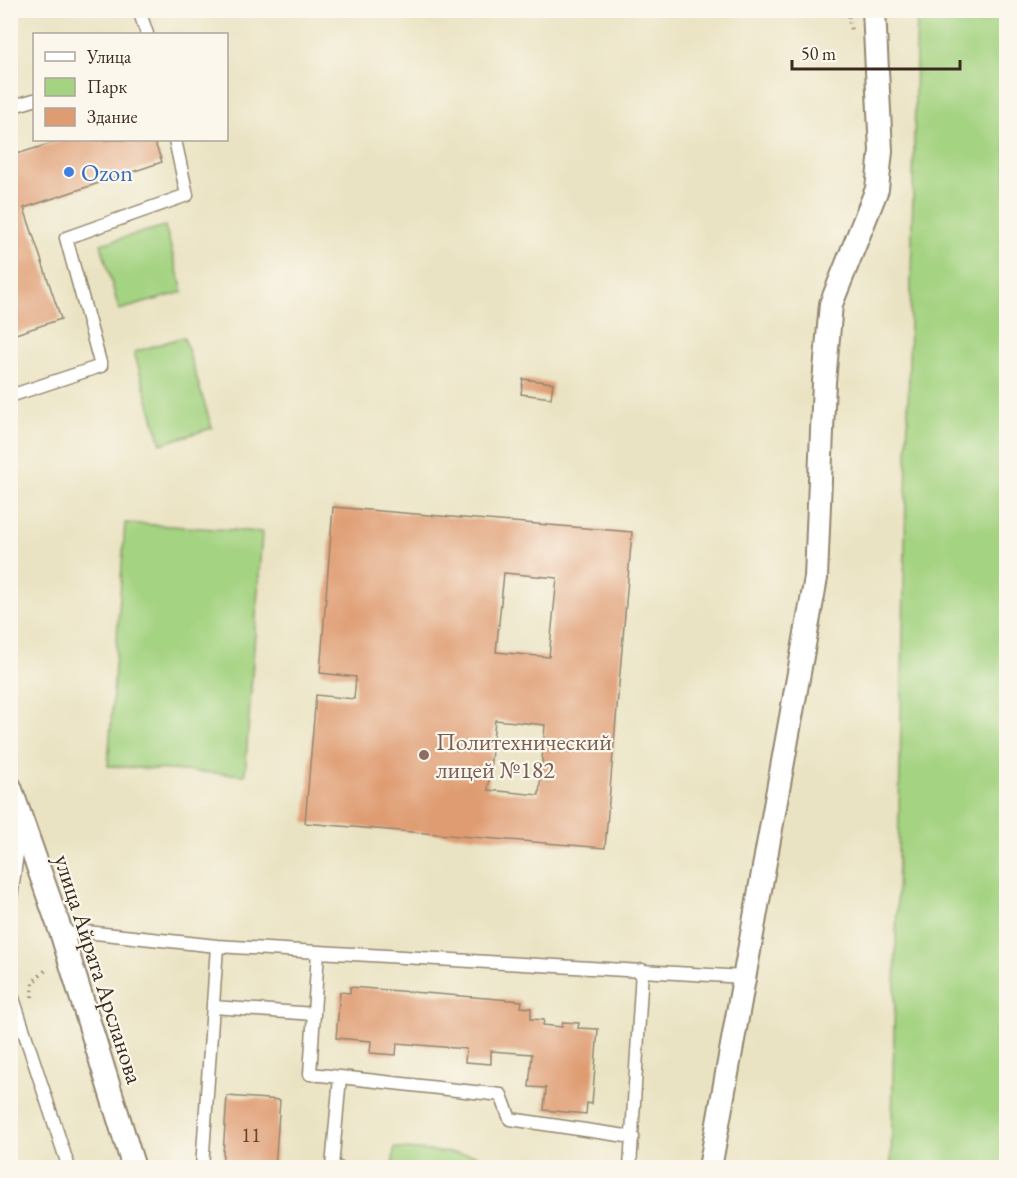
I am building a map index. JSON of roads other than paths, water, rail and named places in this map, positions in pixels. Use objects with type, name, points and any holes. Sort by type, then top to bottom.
[{"type":"street","points":[[710,1167],[816,578],[824,382],[831,304],[877,189],[881,151],[874,10]]},
{"type":"street","name":"улица Айрата Арсланова","points":[[10,788],[62,935],[134,1167]]},
{"type":"lane","points":[[139,10],[147,33]]},
{"type":"lane","points":[[10,107],[33,100]]},
{"type":"lane","points":[[10,396],[101,366],[66,238],[187,195],[175,141]]},
{"type":"lane","points":[[10,905],[21,821]]},
{"type":"lane","points":[[62,935],[86,932],[217,946],[744,977]]},
{"type":"lane","points":[[201,1167],[217,946]]},
{"type":"lane","points":[[318,952],[310,1074],[501,1095],[510,1119],[633,1137]]},
{"type":"lane","points":[[630,1167],[642,970]]},
{"type":"lane","points":[[10,989],[16,1025],[69,1167]]},
{"type":"lane","points":[[213,1007],[314,1014]]},
{"type":"lane","points":[[339,1167],[332,1167],[340,1077]]},
{"type":"place","name":"Ozon","points":[[69,172]]},
{"type":"place","name":"Политехнический лицей №182","points":[[424,755]]}]
